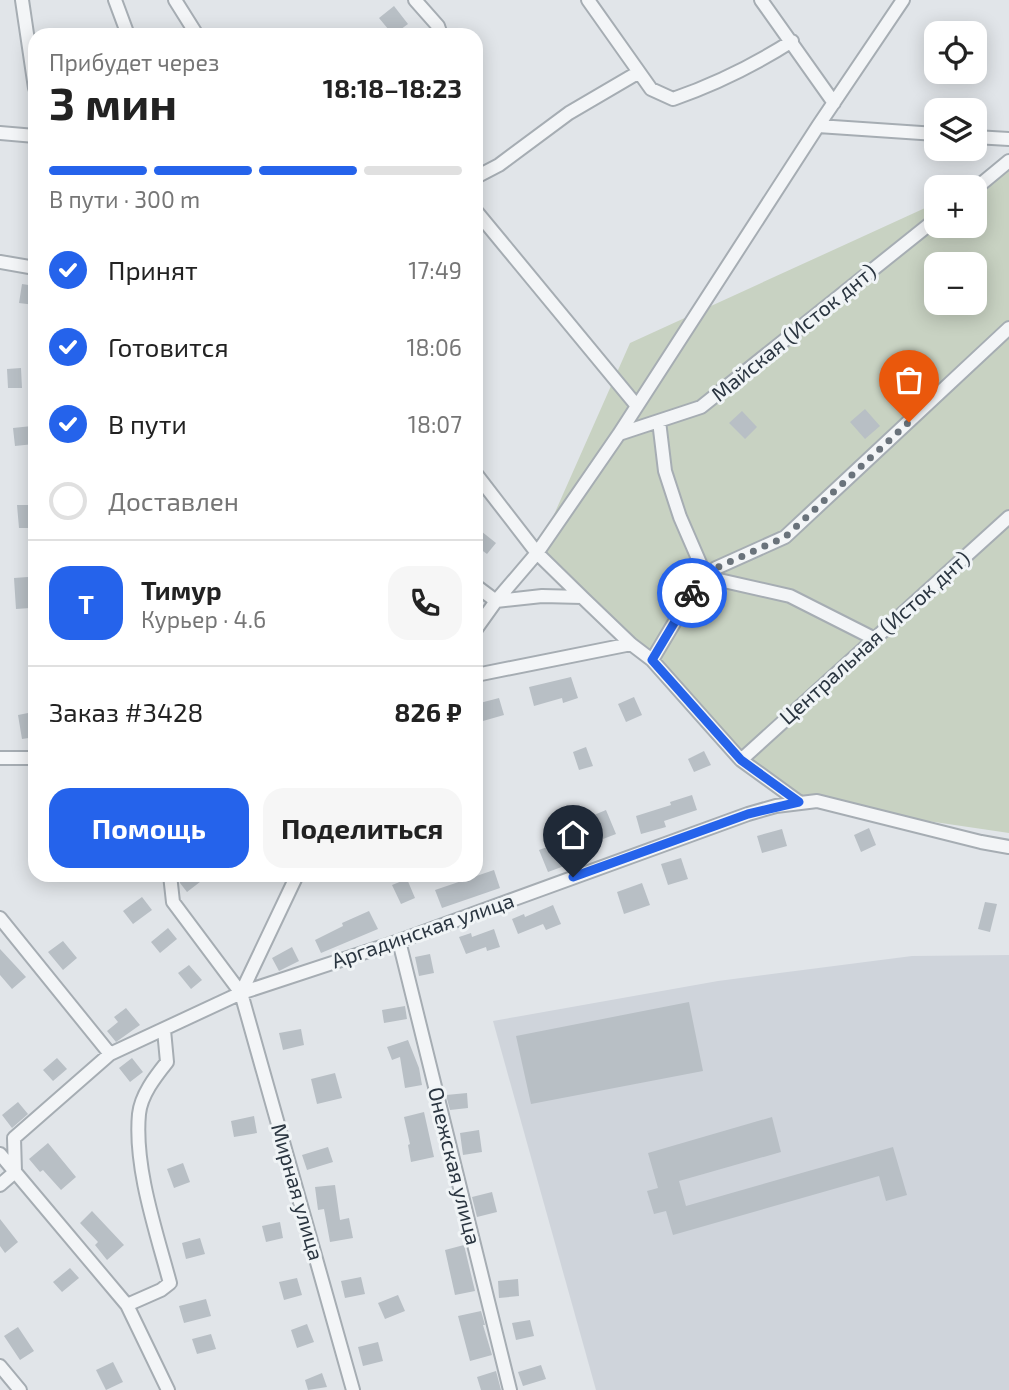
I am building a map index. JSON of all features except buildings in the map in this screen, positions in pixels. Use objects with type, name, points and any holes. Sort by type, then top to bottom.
[{"type":"street","points":[[22,0],[28,41]]},
{"type":"street","points":[[115,0],[125,28]]},
{"type":"street","points":[[175,0],[193,28]]},
{"type":"street","points":[[415,0],[439,28]]},
{"type":"street","points":[[588,0],[651,89],[673,99],[730,77],[792,41]]},
{"type":"street","points":[[761,0],[834,103]]},
{"type":"street","points":[[483,619],[537,552],[619,434],[818,125],[903,0]]},
{"type":"street","points":[[483,173],[499,165],[569,113],[639,72]]},
{"type":"street","points":[[818,125],[924,133]]},
{"type":"street","points":[[0,133],[28,135]]},
{"type":"street","points":[[987,138],[1009,139]]},
{"type":"street","points":[[987,179],[1009,161]]},
{"type":"street","points":[[483,219],[637,406]]},
{"type":"street","name":"Майская (Исток днт)","points":[[619,434],[701,407],[924,229]]},
{"type":"street","points":[[0,262],[28,267]]},
{"type":"street","points":[[652,660],[695,588],[706,577],[716,568],[785,537],[1009,328]]},
{"type":"street","points":[[659,421],[665,471],[680,517],[706,577]]},
{"type":"street","points":[[483,483],[537,552],[631,644],[652,660],[741,760],[799,802]]},
{"type":"street","name":"Центральная (Исток днт)","points":[[741,760],[1009,517]]},
{"type":"street","points":[[706,577],[790,596],[875,639]]},
{"type":"street","points":[[483,591],[496,601],[542,596],[582,597]]},
{"type":"street","points":[[483,674],[631,644]]},
{"type":"street","points":[[0,758],[28,758]]},
{"type":"street","name":"Аргадинская улица","points":[[15,1172],[14,1138],[110,1054],[241,993],[399,941],[748,814],[799,802],[817,802],[1009,847]]},
{"type":"street","points":[[171,882],[173,902],[241,993],[294,882]]},
{"type":"street","points":[[0,918],[110,1054]]},
{"type":"street","name":"Онежская улица","points":[[399,941],[510,1390]]},
{"type":"street","name":"Мирная улица","points":[[241,993],[353,1390]]},
{"type":"street","points":[[127,1305],[161,1290],[170,1283],[141,1174],[139,1112],[150,1084],[167,1062],[164,1030]]},
{"type":"street","points":[[0,1153],[127,1305],[168,1390]]},
{"type":"street","points":[[0,1185],[15,1172]]},
{"type":"street","points":[[0,1366],[20,1390]]},
{"type":"shaded area","points":[[1009,955],[1009,1390],[596,1390],[493,1021],[718,981],[912,956]]},
{"type":"green space","points":[[1009,169],[1009,833],[799,802],[706,722],[537,553],[630,343],[924,208],[924,238],[987,238],[987,179]]},
{"type":"way so far","points":[[692,593],[716,568],[785,537],[909,422]]},
{"type":"route","points":[[573,877],[748,814],[799,802],[741,760],[652,660],[692,593]]}]
